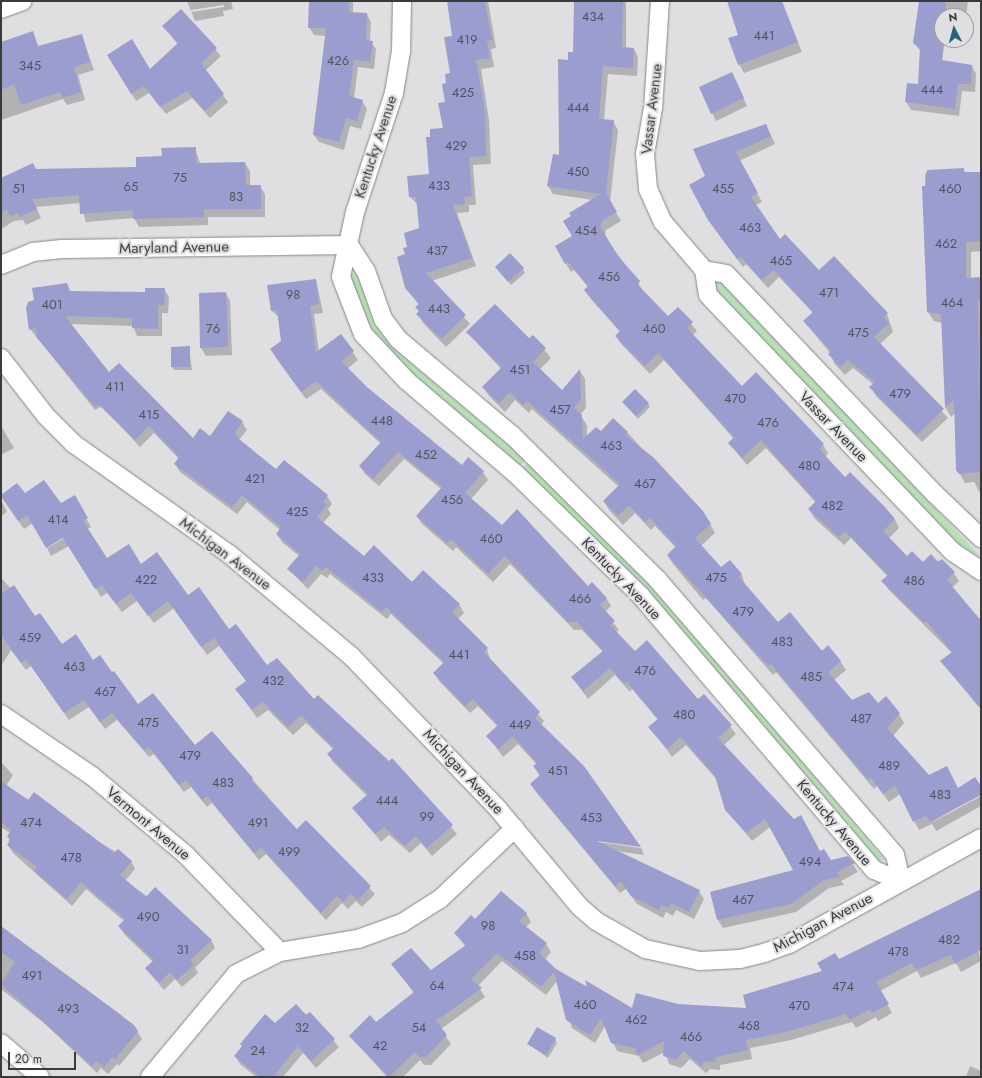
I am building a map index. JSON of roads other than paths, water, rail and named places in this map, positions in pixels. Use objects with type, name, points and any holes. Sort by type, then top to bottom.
[{"type":"street","points":[[1,9],[23,1]]},
{"type":"street","name":"Kentucky Avenue","points":[[402,1],[401,51],[394,93],[355,212],[350,244],[341,277],[353,312],[375,350],[516,474],[640,595],[874,870],[901,881]]},
{"type":"street","name":"Vassar Avenue","points":[[660,1],[653,108],[645,154],[648,189],[663,222],[704,270],[708,295],[953,552],[981,571]]},
{"type":"street","name":"Kentucky Avenue","points":[[350,244],[366,270],[383,318],[399,340],[512,435],[657,579],[895,855],[901,881]]},
{"type":"street","name":"Maryland Avenue","points":[[1,265],[33,252],[64,249],[350,244]]},
{"type":"street","name":"Vassar Avenue","points":[[704,270],[726,274],[935,494],[981,538]]},
{"type":"street","name":"Michigan Avenue","points":[[1,358],[46,416],[74,444],[229,554],[351,656],[402,705],[515,828],[563,888],[596,921],[645,949],[700,961],[740,959],[789,944],[981,838]]},
{"type":"street","name":"Vermont Avenue","points":[[1,714],[92,776],[185,854],[280,952]]},
{"type":"street","points":[[150,1077],[236,974],[280,952],[358,939],[402,924],[440,899],[515,828]]},
{"type":"street","points":[[1,1043],[40,1077]]}]
